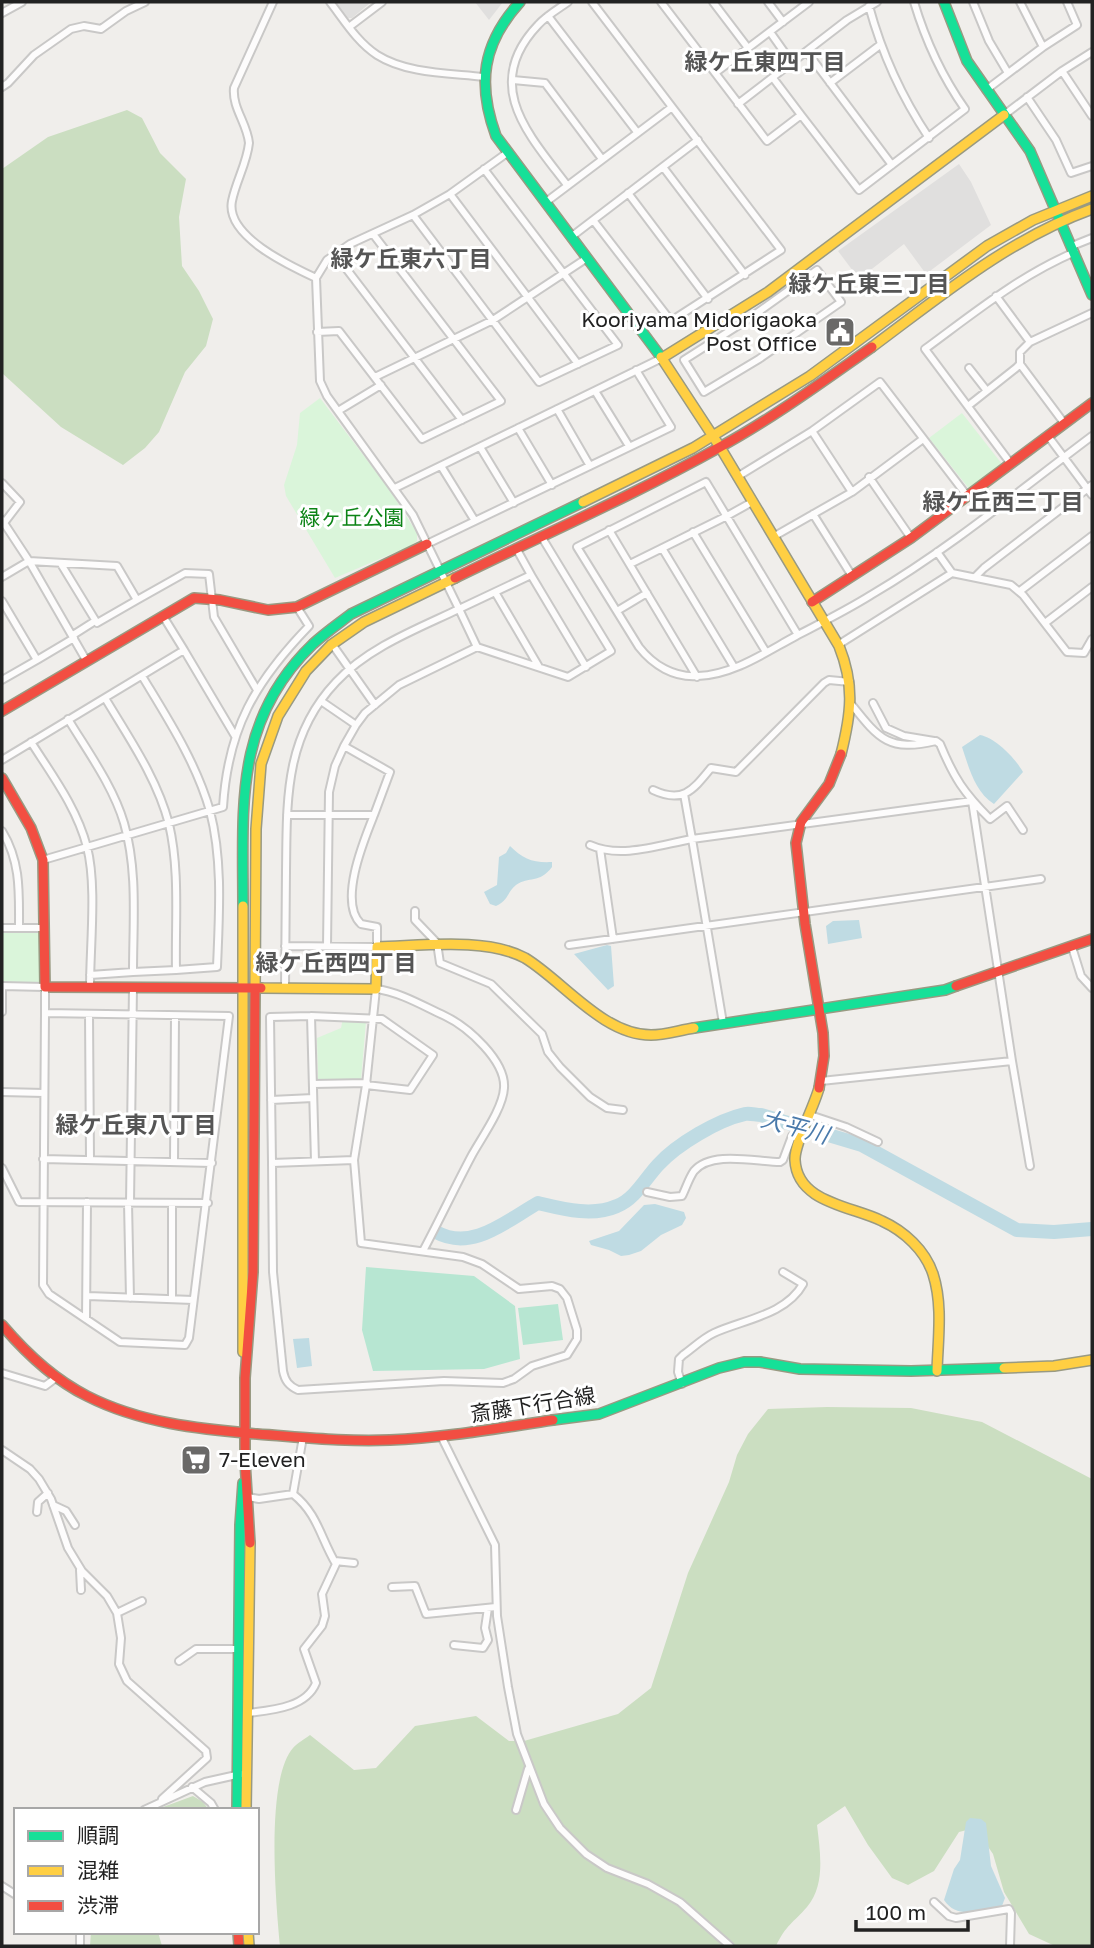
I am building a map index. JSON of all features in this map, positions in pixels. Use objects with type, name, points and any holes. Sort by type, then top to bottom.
[{"type":"street","points":[[2,13],[22,2]]},
{"type":"street","points":[[2,87],[33,55],[71,29],[84,26],[101,29],[126,11],[145,2]]},
{"type":"street","points":[[273,2],[234,88],[234,103],[248,134],[249,143],[232,208],[234,221],[239,230],[290,266],[316,278]]},
{"type":"street","points":[[330,2],[371,50],[389,61],[418,69],[484,77]]},
{"type":"street","points":[[349,27],[382,2]]},
{"type":"street","points":[[520,2],[506,17],[493,40],[484,77],[485,103],[496,136],[662,358],[720,447],[845,659],[852,705],[841,754],[831,782],[800,824],[795,850],[824,1048],[821,1081],[805,1126],[796,1165],[804,1182],[819,1198],[879,1219],[895,1228],[927,1261],[937,1301],[937,1371]]},
{"type":"street","points":[[567,186],[519,120],[513,80],[522,45],[540,22],[568,2]]},
{"type":"street","points":[[592,2],[780,250],[671,321],[593,220]]},
{"type":"street","points":[[661,2],[767,141],[801,115]]},
{"type":"street","points":[[713,2],[748,48]]},
{"type":"street","points":[[768,2],[783,22]]},
{"type":"street","points":[[715,73],[808,2]]},
{"type":"street","points":[[738,104],[877,2]]},
{"type":"street","points":[[773,78],[859,190],[965,109],[937,67],[914,2]]},
{"type":"street","points":[[944,2],[958,44],[986,90],[1030,151],[1092,295]]},
{"type":"street","points":[[973,2],[989,41],[1008,73]]},
{"type":"street","points":[[1020,2],[1042,47]]},
{"type":"street","points":[[986,90],[1042,47],[1077,25],[1067,2]]},
{"type":"street","points":[[869,6],[880,46],[908,106],[929,138]]},
{"type":"street","points":[[548,16],[637,132]]},
{"type":"street","points":[[769,32],[793,63]]},
{"type":"street","points":[[830,83],[880,46]]},
{"type":"street","points":[[807,52],[892,165]]},
{"type":"street","points":[[396,488],[662,358],[722,322],[768,292],[1062,71],[1092,52]]},
{"type":"street","points":[[1062,71],[1092,116]]},
{"type":"street","points":[[513,80],[545,83],[602,159]]},
{"type":"street","points":[[1027,97],[1056,140],[1071,173],[1092,166]]},
{"type":"street","points":[[546,202],[672,107]]},
{"type":"street","points":[[571,237],[698,141]]},
{"type":"street","points":[[477,647],[414,515],[322,386],[316,278],[327,260],[350,244],[413,215],[450,194],[507,153]]},
{"type":"street","points":[[663,167],[745,275]]},
{"type":"street","points":[[413,215],[540,382],[618,345],[484,169]]},
{"type":"street","points":[[628,193],[708,299]]},
{"type":"street","points":[[450,194],[578,364]]},
{"type":"street","points":[[246,1808],[242,1774],[238,1649],[240,1525],[246,1432],[241,1335],[243,804],[249,756],[257,727],[279,687],[309,647],[351,614],[693,449],[810,376],[987,246],[1057,210],[1092,196]]},
{"type":"street","points":[[245,1378],[253,1272],[256,829],[261,764],[283,705],[306,671],[332,644],[364,622],[720,447],[787,406],[872,347],[988,260],[1061,220],[1092,209]]},
{"type":"street","points":[[317,332],[339,331],[422,439],[501,401],[373,234]]},
{"type":"street","points":[[1010,464],[925,349],[1029,274],[1092,238]]},
{"type":"street","points":[[335,254],[462,420]]},
{"type":"street","points":[[375,377],[493,320],[587,258]]},
{"type":"street","points":[[817,270],[841,302],[759,359],[704,391],[684,360],[774,301],[817,270]]},
{"type":"street","points":[[768,292],[774,301]]},
{"type":"street","points":[[996,296],[1030,342]]},
{"type":"street","points":[[1065,423],[1020,364],[1020,352],[1030,342],[1092,313]]},
{"type":"street","points":[[722,322],[728,331]]},
{"type":"street","points":[[968,406],[1020,364]]},
{"type":"street","points":[[969,368],[987,391]]},
{"type":"street","points":[[2,711],[194,598],[212,599],[266,612],[297,607],[671,427],[636,370]]},
{"type":"street","points":[[737,477],[812,431],[880,382],[968,497]]},
{"type":"street","points":[[338,411],[381,385]]},
{"type":"street","points":[[595,391],[629,446]]},
{"type":"street","points":[[812,602],[911,538],[1092,403]]},
{"type":"street","points":[[557,409],[590,466]]},
{"type":"street","points":[[518,428],[552,485]]},
{"type":"street","points":[[812,431],[852,492]]},
{"type":"street","points":[[975,577],[1091,490],[1048,436]]},
{"type":"street","points":[[798,635],[706,482],[577,547],[639,647],[650,660],[672,672],[697,677],[720,673],[824,623],[873,594],[937,552],[1092,436]]},
{"type":"street","points":[[773,537],[852,492],[923,439]]},
{"type":"street","points":[[480,447],[514,503]]},
{"type":"street","points":[[441,466],[475,521]]},
{"type":"street","points":[[870,477],[911,538]]},
{"type":"street","points":[[2,483],[20,502],[3,522],[29,561],[86,660]]},
{"type":"street","points":[[630,564],[752,502]]},
{"type":"street","points":[[813,514],[852,576]]},
{"type":"street","points":[[609,530],[697,677]]},
{"type":"street","points":[[693,532],[766,652]]},
{"type":"street","points":[[327,946],[331,779],[356,724],[374,705],[400,685],[477,647],[568,677],[611,651],[541,536]]},
{"type":"street","points":[[1020,591],[1092,536]]},
{"type":"street","points":[[516,548],[586,667]]},
{"type":"street","points":[[662,548],[734,667]]},
{"type":"street","points":[[937,552],[952,573]]},
{"type":"street","points":[[2,577],[29,561],[117,566],[137,600]]},
{"type":"street","points":[[61,564],[96,621]]},
{"type":"street","points":[[2,680],[96,621],[97,623],[176,577],[193,572],[209,574],[214,617],[257,690]]},
{"type":"street","points":[[838,645],[952,573],[1001,582],[1020,591],[1067,652],[1084,653],[1092,639]]},
{"type":"street","points":[[285,988],[288,781],[295,754],[313,714],[336,682],[388,643],[531,575]]},
{"type":"street","points":[[1045,622],[1092,587]]},
{"type":"street","points":[[495,592],[538,667]]},
{"type":"street","points":[[617,611],[647,593]]},
{"type":"street","points":[[2,601],[37,660]]},
{"type":"street","points":[[43,860],[223,807],[226,767],[235,736],[257,690],[279,658],[309,626],[297,607]]},
{"type":"street","points":[[163,616],[235,736]]},
{"type":"street","points":[[332,644],[374,705]]},
{"type":"street","points":[[2,760],[184,650]]},
{"type":"street","points":[[90,975],[218,967],[218,858],[210,812],[190,758],[142,676]]},
{"type":"street","points":[[653,790],[671,796],[684,794],[693,789],[711,768],[736,772],[824,683],[833,679],[850,682]]},
{"type":"street","points":[[106,698],[153,781],[169,824],[175,873],[176,970]]},
{"type":"street","points":[[321,701],[356,724]]},
{"type":"street","points":[[873,703],[886,728],[904,736],[940,744],[959,786],[990,819],[1007,806],[1023,830]]},
{"type":"street","points":[[852,705],[880,738],[900,744],[921,745],[936,741]]},
{"type":"street","points":[[68,719],[115,799],[127,836],[133,872],[133,972]]},
{"type":"street","points":[[31,742],[69,803],[87,848],[91,876],[90,987]]},
{"type":"street","points":[[313,1084],[366,1084],[410,1090],[433,1055],[382,1019],[373,1017],[270,1017],[273,1272],[283,1371],[285,1380],[292,1388],[298,1390],[444,1381],[503,1383],[514,1379],[532,1366],[567,1355],[578,1339],[567,1298],[560,1289],[552,1286],[519,1289],[472,1260],[361,1243],[354,1160],[366,1084],[373,1017],[376,989],[377,947],[376,927],[362,924],[353,911],[355,866],[390,772],[344,746]]},
{"type":"street","points":[[2,778],[31,828],[43,860],[43,1285],[48,1294],[120,1342],[185,1345],[189,1338],[208,1203],[229,1016],[45,1013]]},
{"type":"street","points":[[684,794],[723,1023]]},
{"type":"street","points":[[590,845],[622,851],[971,801]]},
{"type":"street","points":[[971,801],[1030,1167]]},
{"type":"street","points":[[287,815],[374,815]]},
{"type":"street","points":[[2,831],[12,849],[19,878],[19,928]]},
{"type":"street","points":[[600,849],[613,939]]},
{"type":"street","points":[[569,946],[1041,879]]},
{"type":"street","points":[[415,911],[415,920],[437,943],[440,964],[491,984],[542,1034],[548,1052],[590,1097],[607,1108],[623,1110]]},
{"type":"street","points":[[2,928],[45,928]]},
{"type":"street","points":[[285,946],[497,949],[517,954],[537,966],[605,1021],[633,1034],[667,1033],[945,990],[1092,939]]},
{"type":"street","points":[[1072,947],[1081,976],[1092,988]]},
{"type":"street","points":[[2,1012],[2,986],[376,989],[389,991],[459,1024],[496,1061],[504,1080],[502,1098],[424,1251]]},
{"type":"street","points":[[130,1298],[133,988]]},
{"type":"street","points":[[89,1014],[90,1160]]},
{"type":"street","points":[[174,1161],[175,1016]]},
{"type":"street","points":[[311,1016],[315,1161]]},
{"type":"street","points":[[821,1081],[1012,1061]]},
{"type":"street","points":[[2,1092],[44,1093]]},
{"type":"street","points":[[271,1100],[313,1098]]},
{"type":"street","points":[[647,1192],[670,1197],[682,1196],[694,1171],[716,1160],[727,1158],[780,1162],[792,1136],[805,1126],[846,1127],[878,1142]]},
{"type":"street","points":[[43,1159],[212,1163]]},
{"type":"street","points":[[272,1163],[354,1160]]},
{"type":"street","points":[[2,1168],[19,1202],[208,1203]]},
{"type":"street","points":[[86,1319],[87,1202]]},
{"type":"street","points":[[172,1298],[173,1204]]},
{"type":"street","points":[[682,1384],[678,1364],[683,1355],[713,1333],[748,1322],[784,1303],[800,1290],[803,1284],[783,1272]]},
{"type":"street","points":[[88,1296],[194,1300]]},
{"type":"street","name":"斎藤下行合線","points":[[3,1330],[57,1377],[97,1400],[154,1421],[194,1429],[389,1440],[442,1436],[599,1414],[719,1368],[744,1362],[800,1369],[937,1371],[1054,1366],[1092,1360]]},
{"type":"street","points":[[2,1373],[45,1386],[57,1377]]},
{"type":"street","points":[[442,1436],[495,1545],[492,1607],[517,1734],[544,1804],[586,1854],[607,1868],[648,1884],[680,1902],[730,1946]]},
{"type":"street","points":[[293,1494],[303,1437]]},
{"type":"street","points":[[2,1450],[30,1469],[48,1493],[68,1548],[80,1568],[107,1596],[117,1613],[121,1638],[118,1664],[127,1681],[202,1746],[207,1758],[199,1768],[162,1798],[161,1802]]},
{"type":"street","points":[[237,1808],[248,1713],[250,1523],[245,1461]]},
{"type":"street","points":[[37,1512],[38,1502],[48,1493]]},
{"type":"street","points":[[248,1497],[259,1499],[293,1494]]},
{"type":"street","points":[[248,1713],[296,1703],[315,1687],[315,1677],[303,1649],[322,1626],[326,1616],[322,1594],[336,1564],[321,1536],[313,1513],[293,1494]]},
{"type":"street","points":[[53,1505],[66,1511],[75,1525]]},
{"type":"street","points":[[335,1562],[354,1563]]},
{"type":"street","points":[[80,1568],[81,1590]]},
{"type":"street","points":[[392,1587],[415,1586],[426,1614],[492,1607]]},
{"type":"street","points":[[117,1613],[142,1601]]},
{"type":"street","points":[[454,1645],[486,1646],[488,1640],[485,1628],[492,1607]]},
{"type":"street","points":[[179,1661],[196,1649],[238,1649]]},
{"type":"street","points":[[516,1810],[529,1767]]},
{"type":"street","points":[[148,1808],[216,1778],[242,1774]]},
{"type":"street","points":[[192,1787],[214,1808]]},
{"type":"street","points":[[934,1902],[948,1916],[956,1918],[1009,1909],[1012,1913],[1010,1946]]},
{"type":"green space","points":[[127,110],[142,118],[160,153],[186,179],[179,217],[182,266],[213,319],[206,346],[185,372],[159,432],[145,448],[123,465],[61,427],[2,373],[2,169],[48,137]]},
{"type":"green space","name":"緑ヶ丘公園","points":[[320,398],[389,489],[417,533],[417,541],[410,546],[335,578],[286,496],[284,485],[297,445],[300,413]]},
{"type":"green space","points":[[962,413],[1002,464],[970,490],[929,438]]},
{"type":"green space","points":[[2,932],[41,933],[40,983],[2,982]]},
{"type":"green space","points":[[343,1018],[366,1021],[361,1080],[318,1082],[317,1038],[341,1028]]},
{"type":"green space","points":[[366,1267],[474,1276],[515,1306],[520,1359],[484,1369],[373,1371],[362,1330]]},
{"type":"green space","points":[[558,1304],[563,1340],[523,1345],[518,1308]]},
{"type":"green space","points":[[911,1408],[982,1422],[1092,1479],[1092,1946],[1055,1946],[1029,1934],[1004,1892],[993,1854],[982,1838],[967,1830],[959,1832],[934,1871],[908,1885],[892,1878],[845,1806],[817,1825],[820,1868],[817,1889],[807,1907],[776,1946],[280,1946],[274,1843],[276,1814],[284,1764],[295,1746],[310,1735],[354,1770],[376,1768],[415,1726],[476,1716],[509,1741],[524,1741],[618,1714],[651,1688],[688,1573],[748,1434],[768,1409]]},
{"type":"green space","points":[[193,1796],[208,1808],[160,1808]]},
{"type":"green space","points":[[91,1934],[159,1934],[162,1946],[90,1946]]},
{"type":"shaded area","points":[[336,2],[370,3],[352,18],[348,18]]},
{"type":"shaded area","points":[[475,2],[503,2],[489,20]]},
{"type":"shaded area","points":[[959,164],[971,182],[991,225],[926,274],[904,244],[859,279],[838,251]]},
{"type":"water","points":[[980,735],[1004,749],[1023,772],[994,804],[977,786],[962,747]]},
{"type":"water","points":[[510,846],[529,859],[552,862],[552,867],[543,876],[516,885],[496,906],[490,904],[484,892],[497,885],[499,857],[506,853]]},
{"type":"water","points":[[859,920],[862,938],[828,944],[826,926],[833,921]]},
{"type":"water","points":[[611,946],[614,986],[608,990],[574,954]]},
{"type":"water","points":[[655,1204],[684,1212],[686,1218],[682,1225],[661,1235],[641,1251],[629,1255],[621,1256],[591,1245],[589,1241],[619,1231],[644,1205]]},
{"type":"water","points":[[309,1338],[312,1366],[297,1368],[293,1339]]},
{"type":"water","points":[[970,1818],[981,1819],[986,1823],[991,1866],[1005,1898],[1002,1906],[963,1912],[944,1900],[954,1869],[960,1860],[966,1822]]},
{"type":"waterway","name":"大平川","points":[[436,1232],[449,1237],[476,1236],[489,1232],[538,1203],[588,1211],[617,1206],[629,1199],[658,1165],[687,1141],[711,1127],[745,1114],[761,1115],[862,1145],[1017,1230],[1054,1232],[1092,1229]]},
{"type":"traffic: fast","points":[[520,2],[498,33],[487,65],[486,99],[496,136],[661,357]]},
{"type":"traffic: fast","points":[[944,2],[967,61],[1030,151],[1092,295]]},
{"type":"traffic: fast","points":[[243,906],[244,799],[248,766],[256,734],[269,703],[287,673],[313,644],[351,614],[583,502]]},
{"type":"traffic: fast","points":[[694,1028],[945,990],[956,986]]},
{"type":"traffic: fast","points":[[553,1420],[599,1414],[719,1368],[744,1362],[800,1369],[911,1371],[1004,1368]]},
{"type":"traffic: fast","points":[[237,1808],[240,1525],[243,1483]]},
{"type":"traffic: slow","points":[[662,358],[768,292],[1004,115]]},
{"type":"traffic: slow","points":[[583,502],[693,448],[810,376],[987,246],[1033,220],[1092,196]]},
{"type":"traffic: slow","points":[[872,347],[950,288],[1004,252],[1062,221],[1092,209]]},
{"type":"traffic: slow","points":[[661,357],[720,447],[839,646],[847,674],[850,700],[841,754]]},
{"type":"traffic: slow","points":[[255,991],[256,829],[261,764],[278,716],[306,671],[331,645],[364,622],[455,578]]},
{"type":"traffic: slow","points":[[243,906],[243,1352]]},
{"type":"traffic: slow","points":[[261,988],[376,989],[377,947],[473,945],[509,951],[525,958],[600,1017],[633,1033],[656,1035],[694,1028]]},
{"type":"traffic: slow","points":[[819,1088],[796,1153],[798,1174],[805,1186],[815,1194],[898,1230],[913,1242],[925,1257],[933,1274],[938,1298],[937,1371]]},
{"type":"traffic: slow","points":[[1004,1368],[1054,1366],[1092,1360]]},
{"type":"traffic: slow","points":[[246,1808],[250,1543]]},
{"type":"traffic: slow","points":[[248,1934],[249,1946]]},
{"type":"traffic: jam","points":[[455,578],[688,465],[778,412],[872,347]]},
{"type":"traffic: jam","points":[[812,602],[911,538],[1092,403]]},
{"type":"traffic: jam","points":[[2,711],[194,598],[220,600],[268,610],[297,607],[427,544]]},
{"type":"traffic: jam","points":[[819,1088],[824,1056],[823,1033],[805,924],[796,843],[801,822],[829,784],[841,754]]},
{"type":"traffic: jam","points":[[2,778],[31,828],[43,860],[45,987],[261,988]]},
{"type":"traffic: jam","points":[[956,986],[1092,939]]},
{"type":"traffic: jam","points":[[250,1543],[245,1461],[245,1378],[253,1272],[255,991]]},
{"type":"traffic: jam","points":[[2,1325],[41,1365],[63,1382],[107,1405],[170,1423],[257,1434],[373,1440],[451,1435],[553,1420]]},
{"type":"traffic: jam","points":[[238,1934],[239,1946]]},
{"type":"place","name":"Kooriyama Midorigaoka Post Office","points":[[840,332]]},
{"type":"place","name":"7-Eleven","points":[[196,1460]]},
{"type":"district","name":"緑ケ丘東四丁目","points":[[765,62]]},
{"type":"district","name":"緑ケ丘東六丁目","points":[[411,259]]},
{"type":"district","name":"緑ケ丘東三丁目","points":[[869,284]]},
{"type":"district","name":"緑ケ丘西三丁目","points":[[1003,502]]},
{"type":"district","name":"緑ケ丘西四丁目","points":[[336,963]]},
{"type":"district","name":"緑ケ丘東八丁目","points":[[136,1125]]}]
